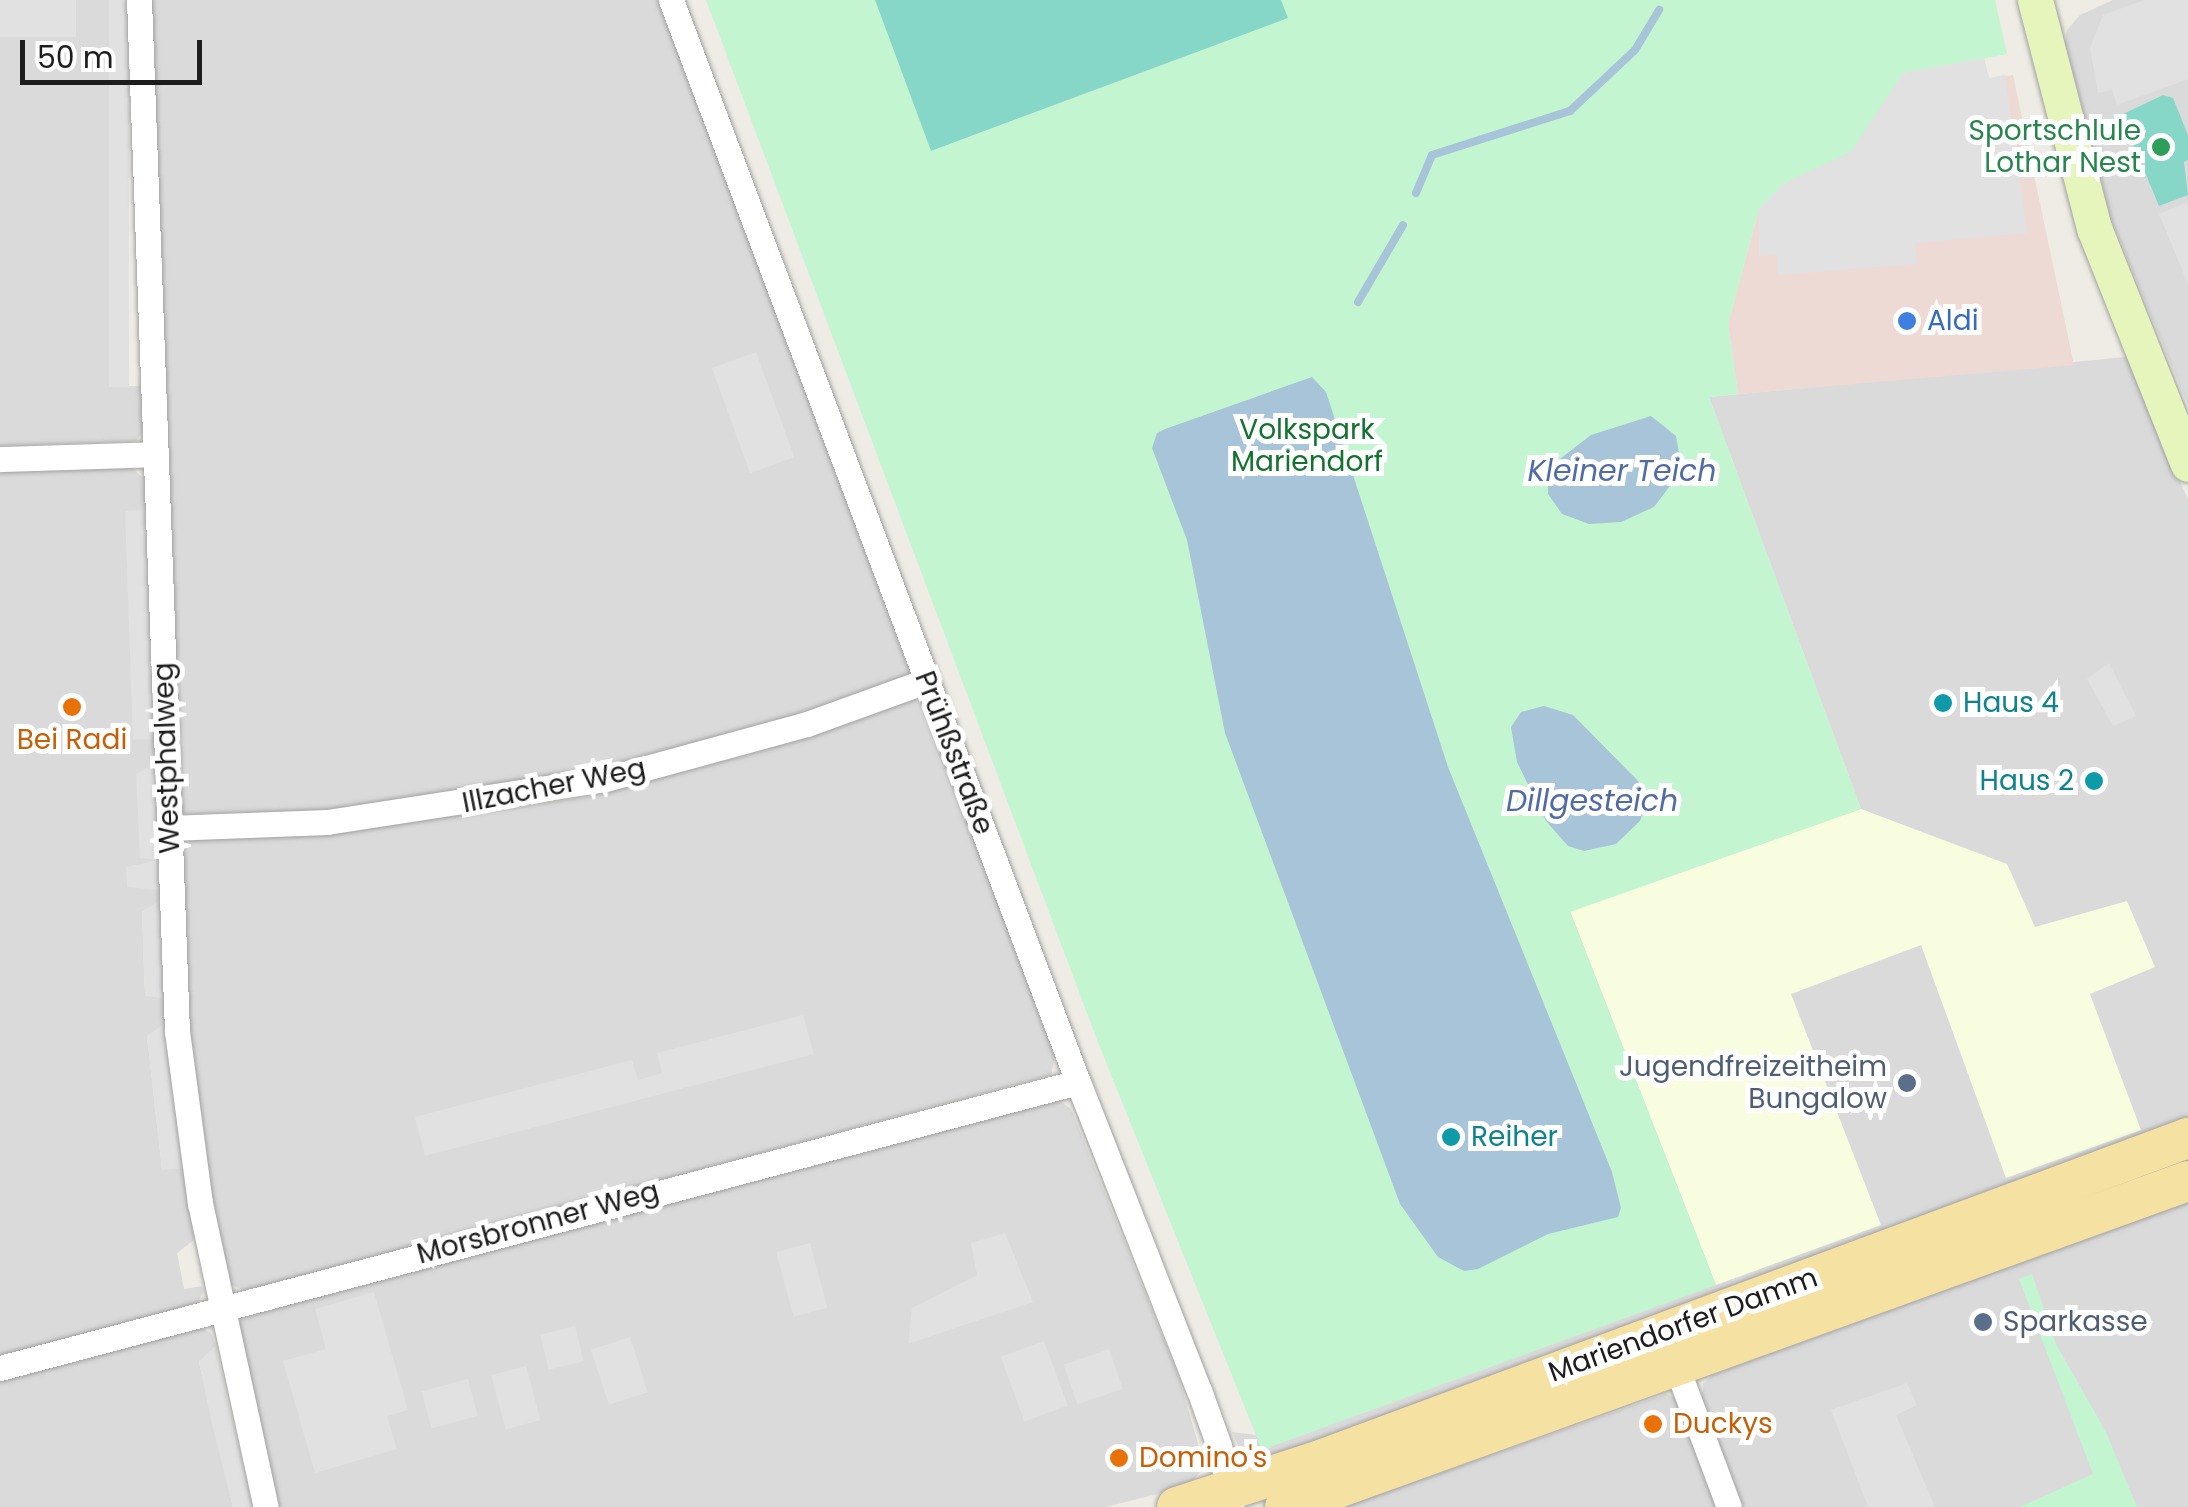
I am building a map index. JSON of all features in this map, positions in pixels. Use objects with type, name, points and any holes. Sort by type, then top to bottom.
[{"type":"main road","points":[[2042,2],[2094,228],[2188,464]]},
{"type":"main road","name":"Mariendorfer Damm","points":[[1285,1507],[2188,1138]]},
{"type":"main road","name":"Mariendorfer Damm","points":[[1177,1507],[1231,1499],[2188,1181]]},
{"type":"street","name":"Westphalweg","points":[[139,0],[181,1069],[220,1309],[266,1507]]},
{"type":"street","name":"Prühßstraße","points":[[671,0],[926,682],[1206,1408],[1231,1499]]},
{"type":"street","points":[[0,459],[156,454]]},
{"type":"street","name":"Illzacher Weg","points":[[169,828],[327,822],[429,810],[606,778],[807,724],[926,682]]},
{"type":"street","name":"Morsbronner Weg","points":[[0,1368],[1078,1082]]},
{"type":"street","points":[[1670,1350],[1729,1507]]},
{"type":"shaded area","points":[[0,0],[109,0],[123,386],[141,386],[143,432],[136,441],[0,446]]},
{"type":"shaded area","points":[[0,0],[76,0],[76,37],[0,37]]},
{"type":"shaded area","points":[[109,0],[129,0],[129,387],[109,387]]},
{"type":"shaded area","points":[[151,0],[660,0],[911,673],[782,721],[581,773],[341,810],[182,814],[178,807]]},
{"type":"shaded area","points":[[875,0],[1281,0],[1288,18],[931,151]]},
{"type":"shaded area","points":[[2113,0],[2188,0],[2188,405],[2112,221],[2065,42],[2067,30],[2080,15]]},
{"type":"shaded area","points":[[2144,0],[2188,0],[2188,79],[2117,105],[2112,90],[2098,93],[2090,48],[2103,15]]},
{"type":"shaded area","points":[[1984,58],[1989,79],[2013,75],[2074,365],[1738,394],[1728,324],[1759,209],[1894,84]]},
{"type":"shaded area","points":[[1984,58],[1989,78],[2005,75],[2027,233],[1915,243],[1917,264],[1778,275],[1777,255],[1759,256],[1759,209],[1783,184],[1851,152],[1903,73]]},
{"type":"shaded area","name":"Sportschlule Lothar Nest","points":[[2163,95],[2173,98],[2188,135],[2188,160],[2184,162],[2188,195],[2159,206],[2121,115]]},
{"type":"shaded area","points":[[2188,202],[2188,284],[2159,214]]},
{"type":"shaded area","points":[[756,352],[794,457],[750,473],[712,368]]},
{"type":"shaded area","points":[[2126,357],[2188,500],[2188,1128],[1259,1462],[1242,1454],[1232,1432],[1256,1435],[1262,1449],[1570,911],[1861,809],[1709,397]]},
{"type":"shaded area","points":[[130,466],[145,480],[147,510],[128,522],[135,737],[155,739],[156,764],[140,858],[158,858],[161,900],[142,912],[145,995],[164,998],[165,1024],[147,1036],[162,1169],[183,1168],[195,1239],[177,1253],[184,1289],[202,1286],[204,1291],[197,1304],[0,1357],[0,469]]},
{"type":"shaded area","points":[[147,510],[155,739],[133,740],[125,511]]},
{"type":"shaded area","points":[[2109,663],[2136,716],[2113,726],[2087,679]]},
{"type":"shaded area","points":[[912,698],[926,703],[1055,1055],[1051,1075],[245,1291],[228,1283],[216,1232],[191,1052],[181,851],[187,839],[328,833],[582,798],[757,752]]},
{"type":"shaded area","points":[[156,764],[160,890],[127,887],[126,867],[159,860],[140,858],[136,774]]},
{"type":"shaded area","points":[[1861,809],[2007,864],[2035,927],[2127,901],[2155,967],[2090,994],[2141,1130],[2006,1178],[1921,945],[1791,994],[1881,1225],[1716,1285],[1570,911]]},
{"type":"shaded area","points":[[161,900],[164,998],[145,996],[142,912]]},
{"type":"shaded area","points":[[803,1015],[814,1054],[425,1156],[415,1117],[632,1060],[638,1080],[662,1073],[657,1053]]},
{"type":"shaded area","points":[[165,1024],[183,1168],[162,1170],[147,1036]]},
{"type":"shaded area","points":[[1057,1099],[1071,1109],[1179,1378],[1203,1461],[1201,1471],[1188,1486],[1106,1507],[278,1507],[236,1328],[244,1314]]},
{"type":"shaded area","points":[[2188,1202],[2188,1507],[1743,1507],[1702,1397],[1703,1384],[1712,1375]]},
{"type":"shaded area","points":[[1005,1233],[1033,1302],[908,1344],[912,1308],[977,1275],[971,1243]]},
{"type":"shaded area","points":[[810,1243],[827,1308],[794,1317],[776,1252]]},
{"type":"shaded area","points":[[374,1292],[408,1410],[387,1416],[397,1449],[315,1473],[283,1361],[326,1349],[315,1309]]},
{"type":"shaded area","points":[[575,1326],[584,1361],[549,1370],[540,1335]]},
{"type":"shaded area","points":[[199,1327],[211,1333],[216,1346],[199,1362],[233,1507],[0,1507],[0,1379]]},
{"type":"shaded area","points":[[630,1337],[648,1392],[609,1405],[591,1350]]},
{"type":"shaded area","points":[[1044,1341],[1068,1406],[1024,1422],[1001,1357]]},
{"type":"shaded area","points":[[216,1346],[254,1507],[233,1507],[211,1420],[199,1361]]},
{"type":"shaded area","points":[[1109,1349],[1123,1389],[1077,1404],[1064,1365]]},
{"type":"shaded area","points":[[526,1366],[540,1420],[506,1429],[491,1375]]},
{"type":"shaded area","points":[[468,1379],[478,1416],[431,1428],[422,1391]]},
{"type":"shaded area","points":[[1907,1383],[1917,1405],[1896,1415],[1935,1507],[1868,1507],[1831,1410]]},
{"type":"shaded area","points":[[1666,1394],[1676,1398],[1720,1507],[1343,1507]]},
{"type":"green space","name":"Volkspark Mariendorf","points":[[706,0],[875,0],[931,151],[1287,18],[1281,0],[1995,0],[2007,54],[1903,73],[1851,152],[1783,184],[1759,209],[1728,324],[1738,394],[1709,397],[1861,809],[1570,912],[1716,1285],[1262,1450],[1099,1045]]},
{"type":"green space","points":[[2032,1274],[2056,1344],[2106,1432],[2137,1507],[2020,1507],[2093,1474],[2019,1279]]},
{"type":"water","points":[[1312,377],[1326,392],[1448,767],[1612,1172],[1621,1208],[1618,1217],[1548,1234],[1478,1269],[1464,1271],[1438,1257],[1400,1204],[1225,733],[1187,540],[1152,448],[1157,433],[1165,429]]},
{"type":"water","name":"Kleiner Teich","points":[[1651,416],[1676,436],[1680,459],[1673,482],[1654,507],[1621,522],[1589,524],[1562,514],[1548,494],[1548,481],[1561,458],[1591,435]]},
{"type":"water","name":"Dillgesteich","points":[[1544,706],[1573,715],[1642,785],[1646,803],[1640,821],[1616,844],[1584,851],[1568,846],[1546,821],[1517,762],[1511,727],[1521,712]]},
{"type":"waterway","points":[[1416,193],[1432,155],[1570,111],[1635,50],[1659,10]]},
{"type":"waterway","points":[[1358,302],[1403,225]]},
{"type":"place","name":"Sportschlule Lothar Nest","points":[[2161,147]]},
{"type":"place","name":"Aldi","points":[[1907,321]]},
{"type":"place","name":"Haus 4","points":[[1943,703]]},
{"type":"place","name":"Bei Radi","points":[[72,707]]},
{"type":"place","name":"Haus 2","points":[[2094,781]]},
{"type":"place","name":"Jugendfreizeitheim Bungalow","points":[[1907,1083]]},
{"type":"place","name":"Reiher","points":[[1451,1137]]},
{"type":"place","name":"Sparkasse","points":[[1983,1322]]},
{"type":"place","name":"Duckys","points":[[1653,1424]]},
{"type":"place","name":"Domino's","points":[[1119,1458]]}]
